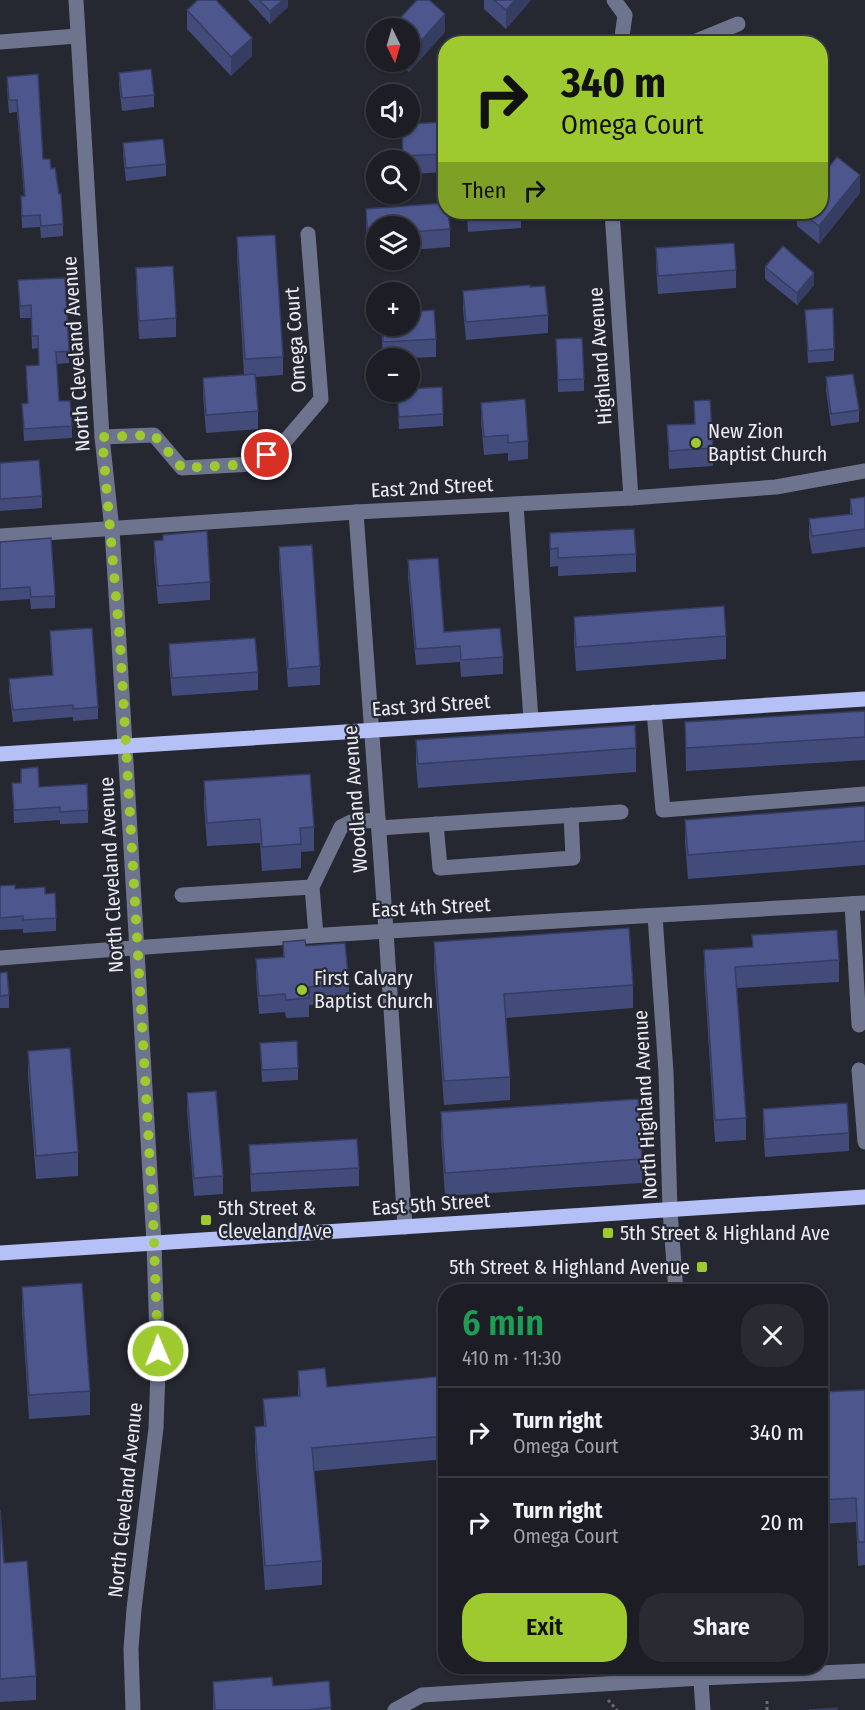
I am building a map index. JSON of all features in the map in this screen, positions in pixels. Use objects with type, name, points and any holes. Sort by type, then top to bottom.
[{"type":"main road","name":"East 3rd Street","points":[[0,754],[865,699]]},
{"type":"main road","name":"East 5th Street","points":[[0,1253],[865,1197]]},
{"type":"street","name":"North Cleveland Avenue","points":[[76,0],[102,437],[112,530],[154,1244],[158,1371],[156,1428],[134,1610],[131,1649],[133,1710]]},
{"type":"street","points":[[614,0],[625,15],[622,36]]},
{"type":"street","points":[[709,36],[738,24]]},
{"type":"street","points":[[0,42],[77,36]]},
{"type":"street","name":"Highland Avenue","points":[[612,219],[631,498]]},
{"type":"street","name":"Omega Court","points":[[102,437],[154,435],[182,468],[252,464],[281,446],[321,399],[308,234]]},
{"type":"street","name":"East 2nd Street","points":[[0,536],[356,512],[631,498],[776,487],[865,471]]},
{"type":"street","points":[[516,505],[531,720]]},
{"type":"street","name":"Woodland Avenue","points":[[356,512],[405,1227]]},
{"type":"street","points":[[654,712],[663,810],[865,794]]},
{"type":"street","points":[[316,934],[312,887],[341,827],[351,822],[436,824],[621,812]]},
{"type":"street","points":[[436,824],[440,868],[573,858],[571,815]]},
{"type":"street","points":[[182,895],[312,887]]},
{"type":"street","points":[[858,903],[859,1025]]},
{"type":"street","name":"East 4th Street","points":[[0,958],[316,934],[858,903]]},
{"type":"street","name":"North Highland Avenue","points":[[655,916],[666,1072],[670,1210],[675,1284]]},
{"type":"street","points":[[859,1070],[865,1142]]},
{"type":"street","points":[[828,1671],[865,1671]]},
{"type":"street","points":[[394,1710],[422,1695],[676,1674]]},
{"type":"street","points":[[700,1674],[703,1710]]},
{"type":"path","points":[[767,1701],[767,1710]]},
{"type":"building","points":[[198,0],[216,0],[252,38],[231,57],[187,10]]},
{"type":"building","points":[[259,0],[283,0],[270,11]]},
{"type":"building","points":[[417,0],[429,0],[445,14],[420,42],[420,18],[400,18]]},
{"type":"building","points":[[494,0],[515,0],[506,10]]},
{"type":"building","points":[[151,69],[154,95],[122,98],[119,73]]},
{"type":"building","points":[[38,74],[43,159],[50,159],[51,169],[55,168],[59,194],[61,194],[63,224],[41,226],[40,215],[22,216],[21,196],[25,196],[17,100],[9,100],[7,77]]},
{"type":"building","points":[[438,122],[438,154],[420,155],[420,150],[403,150],[402,138],[420,138],[420,123]]},
{"type":"building","points":[[163,139],[166,164],[126,168],[123,143]]},
{"type":"building","points":[[837,157],[860,175],[828,215],[828,168]]},
{"type":"building","points":[[438,204],[438,219],[449,219],[450,229],[420,231],[420,216],[366,216],[366,209]]},
{"type":"building","points":[[810,219],[825,219],[819,226]]},
{"type":"building","points":[[275,235],[283,357],[245,359],[237,237]]},
{"type":"building","points":[[734,243],[736,270],[658,276],[656,248]]},
{"type":"building","points":[[783,246],[814,273],[797,293],[765,267]]},
{"type":"building","points":[[173,266],[176,318],[139,321],[136,268]]},
{"type":"building","points":[[65,278],[69,351],[56,352],[59,401],[70,401],[72,426],[24,429],[22,404],[28,403],[26,366],[39,365],[38,336],[32,336],[31,305],[20,306],[18,280]]},
{"type":"building","points":[[530,285],[530,287],[545,286],[548,315],[466,322],[463,291]]},
{"type":"building","points":[[833,308],[834,349],[808,351],[805,310]]},
{"type":"building","points":[[434,310],[436,339],[383,342],[383,336],[420,336],[420,311]]},
{"type":"building","points":[[582,338],[584,379],[558,380],[556,339]]},
{"type":"building","points":[[255,374],[258,411],[206,415],[203,378]]},
{"type":"building","points":[[853,374],[859,410],[831,414],[826,377]]},
{"type":"building","points":[[442,387],[443,414],[399,417],[398,402],[420,402],[420,388]]},
{"type":"building","points":[[525,399],[528,441],[508,443],[508,435],[484,437],[481,403]]},
{"type":"building","points":[[710,400],[713,448],[669,451],[667,425],[695,424],[694,401]]},
{"type":"building","points":[[39,460],[42,496],[0,499],[0,463]]},
{"type":"building","points":[[865,497],[865,529],[812,536],[809,519],[852,514],[850,499]]},
{"type":"building","points":[[634,529],[636,554],[558,558],[558,548],[550,549],[550,533]]},
{"type":"building","points":[[207,531],[210,582],[158,586],[154,541],[163,540],[163,535]]},
{"type":"building","points":[[51,538],[55,596],[31,597],[30,587],[0,589],[0,542]]},
{"type":"building","points":[[312,545],[320,666],[288,669],[279,547]]},
{"type":"building","points":[[438,558],[444,632],[500,628],[503,657],[461,660],[460,646],[416,649],[408,560]]},
{"type":"building","points":[[724,606],[726,636],[576,647],[574,617]]},
{"type":"building","points":[[92,628],[98,707],[73,709],[73,705],[13,710],[9,679],[53,675],[50,631]]},
{"type":"building","points":[[255,638],[258,672],[172,678],[169,644]]},
{"type":"building","points":[[865,711],[865,737],[686,748],[685,722]]},
{"type":"building","points":[[635,725],[636,748],[418,764],[416,740]]},
{"type":"building","points":[[38,767],[39,787],[87,784],[88,810],[60,812],[60,807],[14,810],[12,783],[21,783],[21,769]]},
{"type":"building","points":[[310,774],[314,827],[300,828],[301,844],[262,847],[260,819],[207,823],[204,781]]},
{"type":"building","points":[[865,806],[865,841],[688,855],[685,820]]},
{"type":"building","points":[[15,885],[15,889],[45,887],[45,894],[55,893],[56,918],[23,920],[23,916],[0,918],[0,886]]},
{"type":"building","points":[[629,928],[633,985],[504,994],[510,1077],[444,1081],[434,942]]},
{"type":"building","points":[[837,930],[839,960],[735,967],[746,1118],[715,1120],[704,950],[753,947],[752,935]]},
{"type":"building","points":[[305,940],[306,946],[345,943],[349,984],[309,987],[309,998],[286,1000],[285,994],[259,996],[256,959],[284,957],[283,942]]},
{"type":"building","points":[[7,972],[9,995],[0,996],[0,973]]},
{"type":"building","points":[[297,1041],[298,1068],[262,1070],[260,1043]]},
{"type":"building","points":[[70,1048],[78,1152],[36,1156],[28,1051]]},
{"type":"building","points":[[216,1091],[223,1176],[194,1178],[187,1093]]},
{"type":"building","points":[[638,1099],[642,1159],[445,1173],[441,1112]]},
{"type":"building","points":[[847,1103],[849,1133],[765,1139],[763,1109]]},
{"type":"building","points":[[357,1139],[359,1168],[251,1174],[249,1145]]},
{"type":"building","points":[[82,1283],[90,1391],[29,1395],[22,1287]]},
{"type":"building","points":[[325,1368],[327,1387],[438,1377],[438,1437],[312,1448],[322,1561],[265,1566],[255,1427],[266,1426],[263,1399],[300,1396],[298,1371]]},
{"type":"building","points":[[865,1390],[865,1542],[858,1542],[856,1498],[828,1500],[828,1392]]},
{"type":"building","points":[[0,1510],[4,1563],[27,1561],[36,1676],[0,1679]]},
{"type":"building","points":[[272,1677],[273,1686],[329,1681],[331,1707],[309,1710],[215,1710],[213,1682]]},
{"type":"building","points":[[837,1708],[837,1710],[809,1710]]},
{"type":"place","name":"New Zion Baptist Church","points":[[696,443]]},
{"type":"place","name":"First Calvary Baptist Church","points":[[302,990]]},
{"type":"place","name":"5th Street & Cleveland Ave","points":[[206,1220]]},
{"type":"place","name":"5th Street & Highland Ave","points":[[608,1233]]},
{"type":"place","name":"5th Street & Highland Avenue","points":[[702,1267]]},
{"type":"route","points":[[158,1351],[153,1216],[124,745],[120,642],[112,530],[102,437],[154,435],[182,468],[252,464],[267,455]]}]
